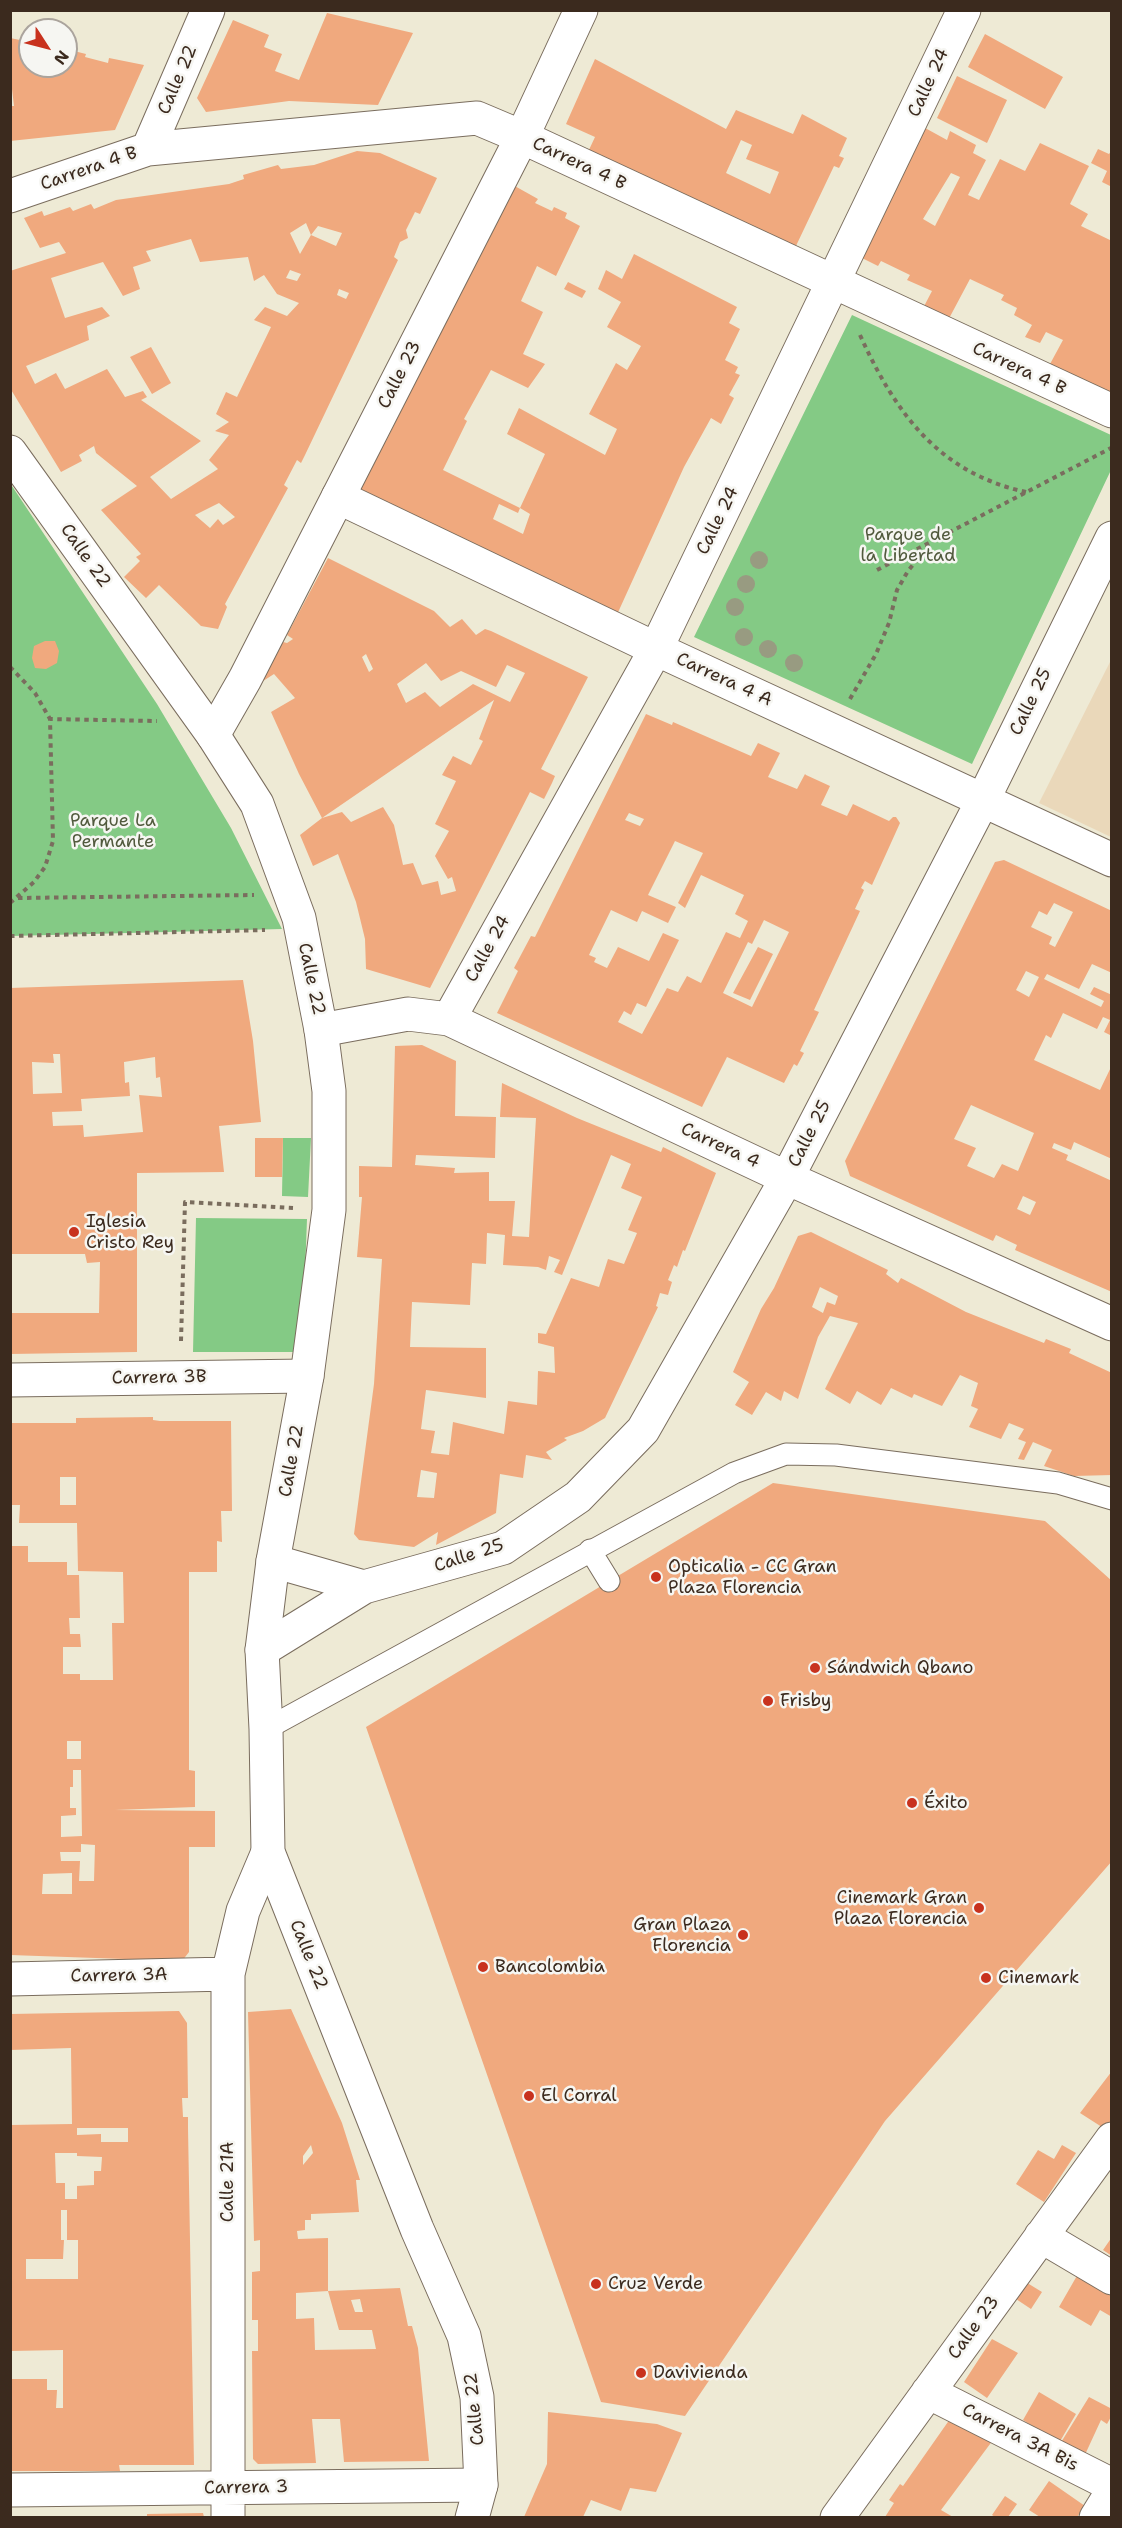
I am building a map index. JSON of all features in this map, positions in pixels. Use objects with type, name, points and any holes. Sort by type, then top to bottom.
[{"type":"street","name":"Calle 22","points":[[148,149],[208,10]]},
{"type":"street","name":"Calle 23","points":[[213,735],[244,679],[522,137],[581,10]]},
{"type":"street","name":"Calle 24","points":[[449,1019],[656,649],[964,10]]},
{"type":"street","name":"Carrera 4 B","points":[[10,196],[148,149],[477,118],[1112,411]]},
{"type":"street","name":"Calle 22","points":[[10,452],[213,735],[257,804],[299,918],[321,1030],[329,1091],[329,1210],[307,1376],[273,1561],[262,1650],[268,1852],[413,2218],[464,2336],[477,2397],[481,2485],[472,2517]]},
{"type":"street","name":"Carrera 4 A","points":[[338,497],[656,649],[1112,860]]},
{"type":"street","name":"Calle 25","points":[[262,1650],[364,1587],[503,1548],[578,1497],[643,1430],[787,1178],[983,800],[1112,538]]},
{"type":"street","name":"Carrera 4","points":[[321,1030],[408,1014],[449,1019],[787,1178],[1112,1324]]},
{"type":"street","name":"Carrera 3B","points":[[10,1380],[307,1376]]},
{"type":"street","points":[[273,1561],[364,1587]]},
{"type":"street","name":"Calle 21A","points":[[228,2503],[228,1974],[243,1911],[268,1852]]},
{"type":"street","name":"Carrera 3A","points":[[10,1979],[228,1974]]},
{"type":"street","name":"Calle 23","points":[[837,2517],[1112,2139]]},
{"type":"street","points":[[1041,2236],[1112,2278]]},
{"type":"street","name":"Carrera 3A Bis","points":[[928,2392],[1112,2485]]},
{"type":"street","name":"Carrera 3","points":[[10,2490],[228,2503],[481,2485]]},
{"type":"street","points":[[1096,2517],[1112,2492]]},
{"type":"lane","points":[[266,1729],[734,1473],[786,1454],[836,1455],[1058,1483],[1112,1499]]},
{"type":"lane","points":[[590,1550],[609,1581]]},
{"type":"path","points":[[856,325],[886,388],[903,414],[927,439],[974,474],[990,482],[1026,492]]},
{"type":"path","points":[[877,570],[1112,448]]},
{"type":"path","points":[[846,707],[876,654],[889,623],[897,590],[932,542]]},
{"type":"path","points":[[10,667],[35,693],[50,719],[53,841],[45,867],[34,882],[10,903]]},
{"type":"path","points":[[50,719],[167,721]]},
{"type":"path","points":[[17,898],[265,895]]},
{"type":"path","points":[[10,936],[271,929]]},
{"type":"path","points":[[180,1378],[185,1202],[329,1210]]},
{"type":"shaded area","points":[[1111,660],[1111,837],[1039,803]]},
{"type":"green space","name":"Parque de la Libertad","points":[[852,315],[1111,435],[1111,470],[972,764],[694,637]]},
{"type":"green space","name":"Parque La Permante","points":[[10,483],[157,704],[231,828],[282,929],[11,936]]},
{"type":"green space","points":[[283,1138],[311,1138],[308,1197],[282,1196]]},
{"type":"green space","points":[[196,1218],[307,1219],[302,1352],[193,1352]]},
{"type":"building","points":[[327,13],[413,33],[378,105],[289,101],[206,112],[197,98],[233,20],[269,35],[264,47],[282,54],[275,71],[299,80]]},
{"type":"building","points":[[985,34],[1063,77],[1045,109],[968,67]]},
{"type":"building","points":[[10,38],[18,40],[18,78],[78,78],[78,52],[86,54],[85,57],[108,63],[109,58],[144,65],[115,130],[10,141],[10,106],[14,106],[10,72]]},
{"type":"building","points":[[595,59],[726,129],[736,110],[793,134],[802,114],[847,138],[839,156],[844,158],[839,168],[834,166],[795,248],[588,152],[595,137],[566,124]],"holes":[[[741,140],[752,145],[746,159],[779,172],[770,194],[726,173]]]},
{"type":"building","points":[[957,76],[1007,100],[987,143],[937,118]]},
{"type":"building","points":[[916,123],[947,140],[950,131],[976,145],[973,153],[986,160],[968,195],[979,200],[1000,159],[1025,171],[1040,143],[1089,166],[1070,204],[1088,214],[1081,226],[1112,241],[1112,394],[1050,364],[1063,340],[1046,332],[1040,343],[1025,337],[1032,325],[1014,315],[1017,308],[1001,300],[1004,295],[970,279],[945,326],[920,314],[932,291],[907,280],[910,275],[881,261],[878,266],[856,255]],"holes":[[[951,173],[960,177],[935,226],[923,219]]]},
{"type":"building","points":[[1098,149],[1109,154],[1112,150],[1112,187],[1102,182],[1107,171],[1091,163]]},
{"type":"building","points":[[357,151],[380,153],[437,178],[420,214],[415,212],[406,230],[408,238],[400,242],[394,257],[398,260],[301,463],[297,460],[284,485],[288,488],[225,604],[227,607],[218,629],[201,626],[159,585],[146,598],[124,577],[140,561],[136,557],[141,554],[101,510],[137,486],[96,453],[94,446],[79,455],[82,461],[61,472],[10,388],[10,271],[66,253],[59,242],[40,248],[24,218],[42,211],[44,216],[70,207],[73,211],[91,204],[94,209],[116,200],[229,184],[244,179],[243,175],[278,165],[281,169],[314,165]],"holes":[[[306,223],[311,235],[300,254],[290,233]],[[318,226],[342,233],[336,246],[311,235]],[[191,239],[200,262],[248,257],[254,281],[264,275],[277,294],[299,303],[287,316],[265,307],[254,320],[271,327],[237,397],[226,392],[216,414],[229,422],[215,431],[229,435],[209,460],[218,469],[171,499],[150,477],[201,441],[141,400],[147,397],[143,391],[125,397],[107,369],[65,389],[56,373],[35,384],[26,366],[89,340],[87,326],[110,316],[102,307],[65,318],[51,278],[103,262],[123,296],[140,289],[133,267],[151,261],[146,251]],[[290,270],[301,274],[297,281],[286,278]],[[339,289],[349,293],[346,299],[337,295]],[[219,503],[235,517],[223,525],[218,519],[210,528],[195,515]]]},
{"type":"building","points":[[513,185],[538,199],[535,203],[552,211],[554,207],[567,213],[565,218],[580,226],[556,276],[537,266],[521,301],[543,312],[523,354],[545,364],[528,388],[491,370],[464,419],[467,421],[443,470],[520,508],[545,454],[507,434],[519,408],[605,455],[617,429],[589,414],[616,363],[627,370],[641,346],[607,327],[621,302],[598,289],[606,270],[622,279],[634,254],[737,307],[729,323],[740,329],[725,360],[738,367],[735,373],[740,375],[729,395],[734,398],[721,424],[711,418],[684,467],[615,619],[355,495],[381,440],[386,441]],"holes":[[[499,504],[518,513],[520,508],[530,514],[523,534],[493,519]]]},
{"type":"building","points":[[568,282],[586,291],[582,298],[564,289]]},
{"type":"building","points":[[151,347],[171,383],[152,394],[130,357]]},
{"type":"building","points":[[328,558],[434,611],[450,627],[462,619],[476,635],[485,629],[491,631],[588,677],[541,769],[555,776],[544,799],[530,792],[430,988],[366,969],[365,939],[356,902],[338,854],[313,866],[300,835],[322,818],[271,712],[295,698],[274,674],[260,683],[279,641],[287,643],[293,639],[287,635]],"holes":[[[366,654],[373,669],[369,672],[362,657]],[[426,663],[441,681],[461,671],[496,687],[507,665],[525,673],[510,702],[473,684],[440,707],[425,692],[406,703],[397,684]],[[494,700],[479,739],[483,741],[471,765],[453,756],[442,775],[456,781],[435,824],[449,831],[435,856],[448,879],[452,877],[456,891],[441,895],[438,881],[422,885],[413,863],[403,865],[394,825],[383,807],[351,822],[342,812],[322,818]]]},
{"type":"building","points":[[45,641],[55,641],[59,651],[57,663],[46,669],[35,668],[32,658],[34,646]]},
{"type":"building","points":[[646,714],[672,725],[673,722],[751,756],[758,743],[780,753],[768,777],[797,789],[805,774],[830,786],[821,805],[847,816],[853,804],[889,821],[896,817],[900,823],[872,885],[865,881],[861,888],[864,890],[855,909],[860,911],[814,1010],[819,1012],[800,1051],[804,1053],[797,1066],[794,1064],[784,1083],[727,1057],[702,1107],[497,1013],[518,971],[514,968],[531,936],[535,937]],"holes":[[[629,813],[644,819],[640,826],[625,820]],[[675,841],[703,853],[678,903],[685,908],[701,875],[744,895],[735,914],[748,921],[740,938],[726,932],[701,983],[687,976],[678,992],[667,988],[642,1034],[618,1022],[624,1011],[631,1015],[637,1003],[646,1007],[679,940],[663,933],[649,961],[618,947],[607,968],[594,962],[596,958],[589,955],[611,910],[637,922],[642,911],[668,923],[676,907],[648,895]],[[764,920],[789,932],[752,1007],[723,993],[748,942],[752,944]]]},
{"type":"building","points":[[1004,860],[1112,911],[1112,973],[1092,964],[1079,989],[1047,974],[1044,979],[1101,1007],[1104,1001],[1090,994],[1094,987],[1112,995],[1112,1036],[1104,1032],[1110,1020],[1103,1017],[1097,1029],[1063,1013],[1051,1038],[1046,1035],[1034,1060],[1100,1090],[1112,1065],[1112,1159],[1074,1142],[1071,1150],[1054,1143],[1052,1148],[1068,1155],[1066,1160],[1112,1181],[1112,1292],[1015,1250],[1017,1245],[996,1235],[993,1241],[850,1176],[845,1161],[995,862]],"holes":[[[1054,903],[1073,912],[1055,947],[1049,944],[1052,937],[1031,927],[1039,911],[1047,915]],[[1026,971],[1039,977],[1029,997],[1016,990]],[[971,1105],[1034,1133],[1018,1171],[1002,1164],[994,1178],[967,1166],[976,1148],[954,1139]],[[1023,1196],[1036,1202],[1030,1215],[1017,1209]]]},
{"type":"building","points":[[758,947],[773,954],[750,1000],[733,993]]},
{"type":"building","points":[[243,980],[253,1041],[261,1122],[219,1126],[224,1172],[137,1173],[137,1352],[10,1354],[10,1313],[99,1313],[100,1262],[87,1263],[85,1254],[10,1254],[10,988]],"holes":[[[53,1054],[60,1054],[62,1093],[33,1094],[32,1062],[54,1063]],[[155,1057],[156,1078],[160,1077],[162,1097],[139,1095],[143,1132],[84,1137],[83,1125],[53,1126],[52,1112],[82,1111],[81,1099],[130,1096],[129,1082],[125,1083],[124,1062]]]},
{"type":"building","points":[[422,1045],[456,1061],[455,1116],[496,1117],[495,1158],[416,1155],[415,1165],[455,1168],[454,1173],[489,1172],[489,1201],[515,1201],[512,1236],[529,1237],[536,1118],[500,1117],[502,1083],[577,1118],[661,1152],[663,1147],[716,1173],[685,1251],[683,1250],[677,1267],[674,1265],[668,1280],[672,1282],[668,1295],[660,1293],[656,1306],[658,1307],[605,1418],[583,1431],[564,1438],[567,1440],[546,1452],[552,1460],[526,1455],[523,1478],[500,1474],[496,1513],[436,1545],[438,1532],[414,1547],[359,1540],[354,1534],[374,1384],[382,1259],[357,1257],[362,1197],[359,1197],[359,1166],[392,1167],[395,1046]],"holes":[[[611,1155],[631,1164],[621,1188],[642,1197],[628,1230],[637,1233],[624,1264],[608,1259],[599,1287],[571,1278],[546,1334],[538,1333],[538,1343],[554,1347],[555,1373],[538,1371],[537,1405],[508,1401],[504,1434],[453,1422],[449,1455],[431,1453],[435,1431],[421,1429],[426,1390],[486,1398],[486,1348],[410,1347],[412,1302],[470,1305],[472,1263],[486,1264],[487,1233],[505,1235],[503,1265],[538,1267],[546,1270],[549,1256],[560,1260],[554,1272],[562,1275]],[[421,1470],[437,1473],[434,1498],[417,1497]]]},
{"type":"building","points":[[255,1138],[283,1138],[282,1177],[255,1177]]},
{"type":"building","points":[[811,1232],[888,1270],[886,1274],[898,1283],[901,1278],[966,1312],[1044,1343],[1046,1339],[1071,1349],[1069,1353],[1112,1373],[1112,1475],[1074,1476],[1044,1466],[1052,1450],[1033,1442],[1024,1460],[1018,1459],[1026,1442],[1018,1439],[1024,1429],[1009,1423],[1001,1439],[969,1427],[978,1409],[971,1406],[978,1383],[960,1375],[942,1406],[914,1394],[912,1398],[891,1388],[881,1405],[857,1391],[850,1404],[825,1389],[858,1323],[830,1316],[818,1337],[798,1399],[784,1391],[781,1401],[766,1392],[752,1415],[735,1405],[749,1382],[733,1372],[761,1309],[774,1288],[798,1236]],"holes":[[[820,1287],[838,1296],[835,1305],[827,1302],[823,1313],[812,1307]]]},
{"type":"building","points":[[153,1417],[153,1420],[160,1421],[231,1421],[232,1511],[221,1511],[222,1542],[217,1541],[217,1572],[189,1572],[189,1770],[195,1771],[195,1807],[115,1810],[215,1811],[215,1847],[189,1847],[189,1952],[182,1961],[10,1955],[10,1546],[28,1546],[28,1562],[67,1562],[67,1575],[79,1575],[80,1618],[69,1618],[70,1634],[80,1634],[81,1647],[63,1647],[63,1674],[80,1674],[80,1680],[113,1680],[112,1623],[124,1623],[123,1572],[78,1571],[77,1523],[19,1523],[20,1505],[10,1505],[10,1423],[76,1423],[76,1418]],"holes":[[[60,1477],[76,1477],[76,1505],[60,1505]],[[67,1741],[81,1741],[81,1759],[67,1759]],[[73,1770],[81,1770],[82,1836],[61,1837],[61,1816],[76,1815],[76,1808],[70,1808],[70,1787],[73,1787]],[[81,1844],[95,1845],[94,1881],[79,1881],[80,1861],[61,1861],[60,1852],[81,1852]],[[72,1873],[72,1894],[42,1894],[43,1874]]]},
{"type":"building","name":"Gran Plaza Florencia","points":[[773,1483],[1045,1521],[1112,1581],[1112,1861],[885,2121],[685,2416],[601,2402],[366,1727]]},
{"type":"building","points":[[291,2009],[342,2123],[360,2180],[356,2180],[359,2212],[311,2214],[311,2220],[305,2220],[305,2230],[297,2231],[298,2239],[328,2238],[328,2291],[400,2288],[408,2326],[412,2326],[418,2348],[429,2461],[344,2462],[340,2419],[312,2419],[316,2463],[258,2464],[253,2459],[252,2351],[258,2351],[258,2320],[252,2320],[252,2272],[260,2271],[260,2240],[254,2241],[248,2012]],"holes":[[[311,2145],[313,2153],[303,2165],[303,2156]],[[328,2291],[339,2330],[372,2330],[376,2349],[315,2350],[314,2318],[296,2319],[296,2293]],[[360,2299],[363,2312],[355,2312],[351,2300]]]},
{"type":"building","points":[[179,2011],[187,2023],[188,2098],[182,2098],[183,2117],[188,2117],[194,2465],[119,2465],[120,2471],[10,2471],[10,2379],[47,2379],[47,2390],[57,2390],[56,2408],[63,2408],[63,2350],[10,2351],[10,2125],[72,2124],[71,2048],[10,2050],[10,2014]],"holes":[[[77,2128],[128,2128],[128,2142],[101,2142],[101,2134],[77,2135]],[[55,2153],[77,2153],[77,2156],[102,2157],[101,2171],[94,2171],[94,2185],[77,2186],[77,2199],[65,2199],[65,2183],[56,2183]],[[61,2210],[67,2210],[67,2240],[78,2240],[78,2279],[26,2279],[26,2259],[63,2259],[64,2240],[61,2240]]]},
{"type":"building","points":[[1112,2071],[1112,2120],[1105,2129],[1080,2113]]},
{"type":"building","points":[[1062,2145],[1076,2153],[1044,2202],[1016,2184],[1038,2150],[1054,2159]]},
{"type":"building","points":[[1112,2237],[1112,2256],[1103,2250]]},
{"type":"building","points":[[1082,2267],[1112,2286],[1112,2317],[1100,2310],[1091,2326],[1059,2307]]},
{"type":"building","points":[[1024,2281],[1042,2292],[1031,2309],[1013,2297]]},
{"type":"building","points":[[992,2339],[1018,2353],[987,2398],[964,2382]]},
{"type":"building","points":[[1039,2392],[1076,2414],[1059,2443],[1023,2420]]},
{"type":"building","points":[[1089,2397],[1112,2409],[1112,2415],[1107,2424],[1101,2420],[1083,2459],[1060,2444]]},
{"type":"building","points":[[548,2412],[657,2424],[682,2433],[656,2492],[630,2488],[621,2511],[591,2500],[583,2517],[524,2517],[547,2464]]},
{"type":"building","points":[[950,2419],[993,2440],[941,2510],[953,2517],[885,2517],[894,2503],[889,2500],[900,2484],[903,2486]]},
{"type":"building","points":[[1049,2481],[1085,2506],[1077,2517],[1040,2517],[1029,2510]]},
{"type":"building","points":[[1005,2496],[1017,2504],[1008,2517],[995,2517],[992,2515]]},
{"type":"building","points":[[203,2513],[204,2517],[147,2517],[147,2514]]},
{"type":"place","name":"Iglesia Cristo Rey","points":[[74,1232]]},
{"type":"place","name":"Opticalia - CC Gran Plaza Florencia","points":[[656,1577]]},
{"type":"place","name":"Sándwich Qbano","points":[[815,1668]]},
{"type":"place","name":"Frisby","points":[[768,1701]]},
{"type":"place","name":"Éxito","points":[[912,1803]]},
{"type":"place","name":"Cinemark Gran Plaza Florencia","points":[[979,1908]]},
{"type":"place","name":"Gran Plaza Florencia","points":[[743,1935]]},
{"type":"place","name":"Bancolombia","points":[[483,1967]]},
{"type":"place","name":"Cinemark","points":[[986,1978]]},
{"type":"place","name":"El Corral","points":[[529,2096]]},
{"type":"place","name":"Cruz Verde","points":[[596,2284]]},
{"type":"place","name":"Davivienda","points":[[641,2373]]}]
